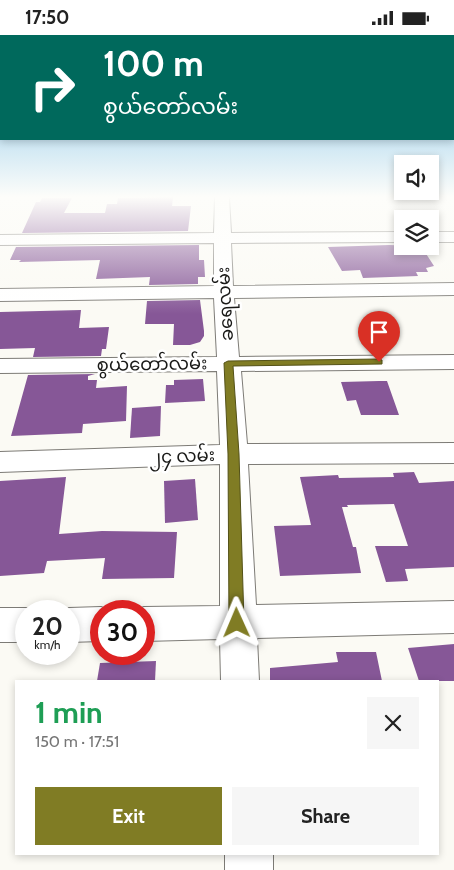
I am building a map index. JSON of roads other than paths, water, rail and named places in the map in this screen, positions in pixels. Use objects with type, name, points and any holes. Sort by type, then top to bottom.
[{"type":"street","name":"ခရေလမ်း","points":[[222,236],[234,454],[240,680]]},
{"type":"street","points":[[0,240],[394,237]]},
{"type":"street","points":[[439,237],[454,237]]},
{"type":"street","points":[[0,295],[454,289]]},
{"type":"street","name":"စွယ်တော်လမ်း","points":[[0,366],[454,361]]},
{"type":"street","name":"၂၄ လမ်း","points":[[0,462],[234,454],[454,453]]},
{"type":"street","points":[[155,624],[454,617]]},
{"type":"street","points":[[0,625],[15,625]]},
{"type":"street","points":[[249,855],[250,870]]}]
